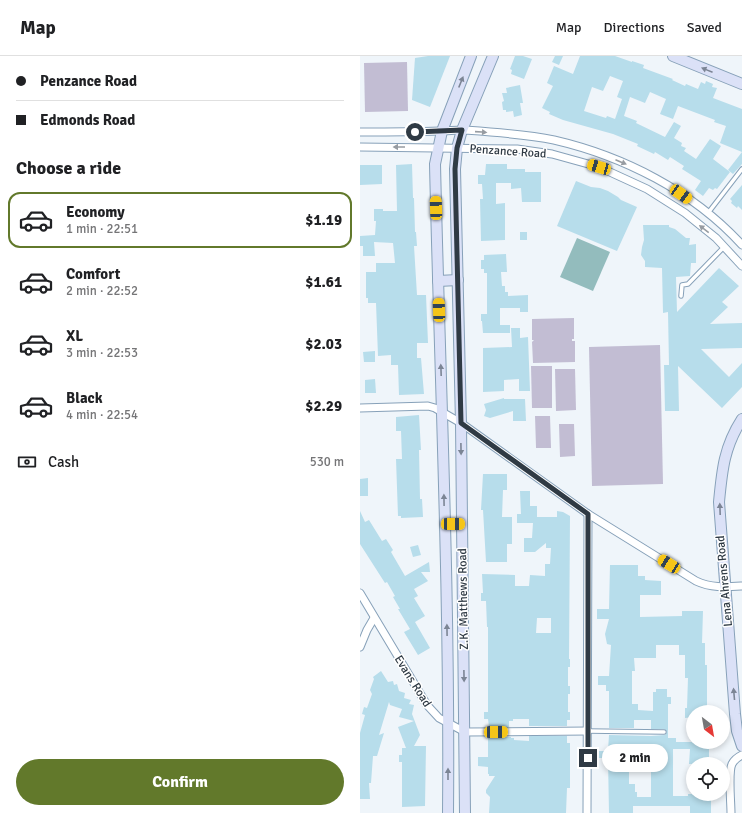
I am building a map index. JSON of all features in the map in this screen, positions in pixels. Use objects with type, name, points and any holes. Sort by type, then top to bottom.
[{"type":"street","name":"Z.K. Matthews Road","points":[[448,813],[449,724],[435,164],[442,132],[472,56]]},
{"type":"street","name":"Z.K. Matthews Road","points":[[465,813],[461,423],[455,169],[457,148],[462,130],[493,56]]},
{"type":"street","points":[[673,56],[742,84]]},
{"type":"street","name":"Penzance Road","points":[[360,132],[442,132],[462,130],[527,136],[553,140],[576,146],[637,169],[681,194],[708,213],[741,243]]},
{"type":"street","points":[[572,160],[576,146]]},
{"type":"street","name":"Penzance Road","points":[[360,147],[517,149],[552,154],[599,167],[647,189],[685,213],[716,238],[742,266]]},
{"type":"street","points":[[647,189],[652,177]]},
{"type":"street","points":[[727,249],[741,243]]},
{"type":"street","points":[[438,281],[458,280]]},
{"type":"street","points":[[360,408],[428,406],[442,411],[588,514],[696,581],[705,585],[716,587],[742,586]]},
{"type":"street","name":"Lena Ahrens Road","points":[[742,419],[733,433],[726,452],[721,479],[719,502],[735,714],[737,731],[742,746]]},
{"type":"street","points":[[587,813],[588,514]]},
{"type":"street","points":[[444,525],[462,524]]},
{"type":"street","name":"Evans Road","points":[[360,593],[427,705],[439,718],[465,732]]},
{"type":"street","points":[[360,647],[366,630],[374,618]]},
{"type":"street","points":[[465,732],[588,731]]},
{"type":"street","points":[[731,813],[730,776],[732,765],[738,757],[742,755]]},
{"type":"lane","points":[[708,213],[742,169]]},
{"type":"lane","points":[[681,296],[682,285],[688,284],[727,249]]},
{"type":"lane","points":[[588,731],[664,732]]},
{"type":"shaded area","points":[[407,62],[408,111],[365,112],[364,63]]},
{"type":"shaded area","points":[[574,318],[574,339],[572,339],[572,341],[575,341],[575,362],[533,363],[532,342],[534,340],[532,340],[532,319]]},
{"type":"shaded area","points":[[660,345],[663,484],[592,486],[589,347]]},
{"type":"shaded area","points":[[531,366],[552,366],[552,408],[532,408]]},
{"type":"shaded area","points":[[555,369],[575,369],[576,410],[556,411]]},
{"type":"shaded area","points":[[535,416],[550,416],[551,448],[536,448]]},
{"type":"shaded area","points":[[559,424],[574,424],[575,456],[560,457]]},
{"type":"water","points":[[577,238],[610,252],[593,291],[560,277]]},
{"type":"building","points":[[428,56],[450,56],[430,107],[412,100],[415,58]]},
{"type":"building","points":[[515,56],[523,56],[532,59],[524,79],[511,74],[512,70],[510,69]]},
{"type":"building","points":[[555,56],[563,56],[559,65],[552,62]]},
{"type":"building","points":[[580,56],[615,56],[644,65],[643,68],[673,79],[672,80],[685,86],[686,84],[698,89],[701,82],[705,84],[706,81],[713,84],[712,87],[717,88],[713,98],[742,109],[742,152],[720,143],[726,126],[714,122],[715,120],[678,106],[673,119],[660,114],[666,99],[650,92],[645,103],[630,97],[624,116],[637,121],[636,123],[665,137],[674,122],[681,126],[674,138],[682,143],[681,146],[686,148],[684,151],[696,159],[710,139],[721,146],[713,159],[730,172],[717,189],[715,188],[713,190],[709,188],[703,196],[695,190],[701,181],[682,169],[684,166],[670,157],[668,160],[655,152],[654,154],[637,146],[638,144],[613,134],[563,120],[549,114],[550,112],[542,108],[553,86],[547,83],[554,66],[573,74]],"holes":[[[610,76],[623,81],[617,97],[622,99],[615,119],[607,116],[606,118],[584,111],[592,87],[603,91]]]},
{"type":"building","points":[[520,85],[523,103],[520,103],[522,115],[514,117],[513,111],[506,112],[506,110],[503,110],[502,102],[504,101],[502,93],[507,93],[506,88]]},
{"type":"building","points":[[742,152],[742,164],[733,174],[728,170]]},
{"type":"building","points":[[412,164],[417,246],[414,246],[417,295],[426,295],[428,343],[417,343],[417,358],[421,358],[424,394],[399,395],[398,365],[391,365],[391,355],[378,356],[376,303],[368,303],[368,298],[366,298],[366,272],[376,272],[376,263],[395,263],[393,243],[374,242],[375,256],[363,256],[363,246],[360,246],[360,236],[375,235],[376,221],[374,221],[374,209],[383,209],[383,211],[397,211],[396,165]]},
{"type":"building","points":[[486,164],[507,164],[507,169],[525,169],[525,172],[541,172],[541,202],[522,202],[521,188],[511,189],[511,183],[496,183],[496,204],[505,203],[505,240],[481,241],[480,199],[483,199],[482,184],[478,184],[478,175],[485,175]]},
{"type":"building","points":[[360,165],[382,165],[382,184],[360,185]]},
{"type":"building","points":[[576,181],[591,187],[608,191],[621,200],[637,207],[617,251],[557,226]]},
{"type":"building","points":[[742,185],[742,210],[738,206],[737,208],[731,203],[732,201],[730,199]]},
{"type":"building","points":[[643,225],[669,225],[669,227],[675,229],[686,238],[690,238],[689,245],[696,244],[696,263],[691,263],[690,276],[676,277],[677,312],[719,268],[739,286],[722,302],[728,307],[710,324],[742,323],[742,348],[701,349],[729,377],[742,363],[742,387],[722,408],[678,366],[679,411],[665,411],[664,365],[669,365],[668,312],[663,313],[662,268],[645,267],[645,261],[641,255],[644,240]]},
{"type":"building","points":[[520,232],[527,232],[527,240],[520,240]]},
{"type":"building","points":[[506,254],[507,272],[501,272],[502,286],[505,286],[505,292],[508,292],[508,296],[528,295],[528,312],[520,312],[520,308],[500,308],[500,325],[510,325],[510,333],[483,333],[481,314],[487,314],[487,273],[484,273],[484,269],[481,269],[481,260],[484,260],[484,255]]},
{"type":"building","points":[[511,328],[520,328],[520,338],[528,337],[530,391],[519,391],[519,379],[504,380],[504,391],[483,392],[483,348],[512,347]]},
{"type":"building","points":[[375,351],[375,362],[364,362],[363,352]]},
{"type":"building","points":[[375,379],[376,393],[365,393],[365,380]]},
{"type":"building","points":[[504,398],[525,399],[526,421],[513,421],[513,411],[490,418],[484,416],[486,410],[484,404]]},
{"type":"building","points":[[419,415],[421,450],[419,450],[420,499],[422,499],[423,517],[401,518],[401,516],[398,516],[396,459],[402,459],[401,431],[396,431],[396,417]]},
{"type":"building","points":[[483,474],[507,474],[507,490],[503,490],[502,517],[512,517],[512,544],[507,544],[507,562],[486,562],[483,510],[481,510]]},
{"type":"building","points":[[368,478],[368,496],[360,496],[360,479]]},
{"type":"building","points":[[520,491],[530,491],[530,506],[537,506],[537,517],[557,517],[557,511],[563,512],[570,516],[570,667],[568,667],[568,686],[570,686],[570,694],[568,694],[568,712],[570,712],[570,720],[567,720],[567,726],[529,726],[529,719],[513,719],[513,721],[509,721],[509,727],[489,727],[488,719],[484,719],[484,712],[488,712],[488,627],[486,601],[481,601],[481,593],[483,593],[482,574],[515,575],[515,586],[529,586],[530,575],[545,576],[545,564],[550,564],[551,548],[546,548],[546,543],[535,552],[524,552],[524,538],[532,538],[533,523],[517,523],[517,514],[521,514]],"holes":[[[537,618],[551,618],[551,633],[536,633]]]},
{"type":"building","points":[[360,511],[365,522],[369,520],[382,541],[386,539],[393,550],[391,552],[405,576],[429,562],[430,572],[421,572],[428,581],[414,589],[418,596],[414,598],[425,616],[415,622],[430,648],[418,655],[404,632],[410,629],[398,609],[400,609],[393,597],[395,596],[360,544]]},
{"type":"building","points":[[418,545],[421,555],[413,557],[410,547]]},
{"type":"building","points":[[610,565],[638,565],[638,576],[645,576],[645,580],[661,581],[661,595],[640,595],[640,617],[682,616],[682,611],[703,611],[702,643],[705,643],[705,665],[707,665],[707,705],[687,705],[688,678],[685,678],[685,655],[679,655],[679,645],[656,645],[656,658],[634,658],[635,671],[632,671],[632,704],[638,704],[638,710],[653,711],[653,692],[656,692],[656,689],[667,689],[667,697],[671,697],[671,704],[668,704],[668,738],[676,738],[676,742],[686,742],[686,749],[673,749],[673,796],[686,796],[686,801],[711,801],[711,813],[690,813],[690,806],[633,806],[633,813],[609,813],[608,758],[596,758],[596,751],[608,751],[609,735],[651,736],[665,735],[667,732],[664,729],[651,729],[651,720],[634,720],[634,728],[609,728],[609,691],[606,691],[606,685],[598,685],[598,676],[609,676],[611,645],[607,644],[605,634],[609,619],[597,619],[597,609],[609,609]],"holes":[[[631,763],[651,763],[651,797],[637,797],[637,792],[635,792],[635,784],[629,784],[629,769],[631,769]]]},
{"type":"building","points":[[381,671],[388,682],[393,681],[394,685],[397,684],[399,691],[405,693],[404,698],[411,700],[409,704],[414,705],[412,714],[420,735],[414,746],[426,746],[425,806],[402,807],[402,762],[399,762],[399,755],[402,755],[402,748],[406,748],[398,727],[414,721],[399,717],[402,709],[390,705],[389,702],[379,735],[384,733],[377,756],[373,756],[371,783],[369,783],[370,799],[360,799],[360,733],[365,715],[362,714],[364,707],[367,708],[372,694],[370,690],[374,679],[373,677]]},
{"type":"building","points":[[529,736],[567,736],[567,743],[570,743],[570,788],[567,788],[566,813],[489,813],[490,797],[486,793],[486,790],[495,776],[489,776],[488,767],[478,766],[478,757],[488,757],[488,737],[511,737],[514,738],[514,740],[529,741]]},
{"type":"building","points":[[690,749],[709,749],[709,757],[689,757]]},
{"type":"route","points":[[415,132],[462,130],[457,148],[455,169],[461,423],[588,514],[588,758]]}]
